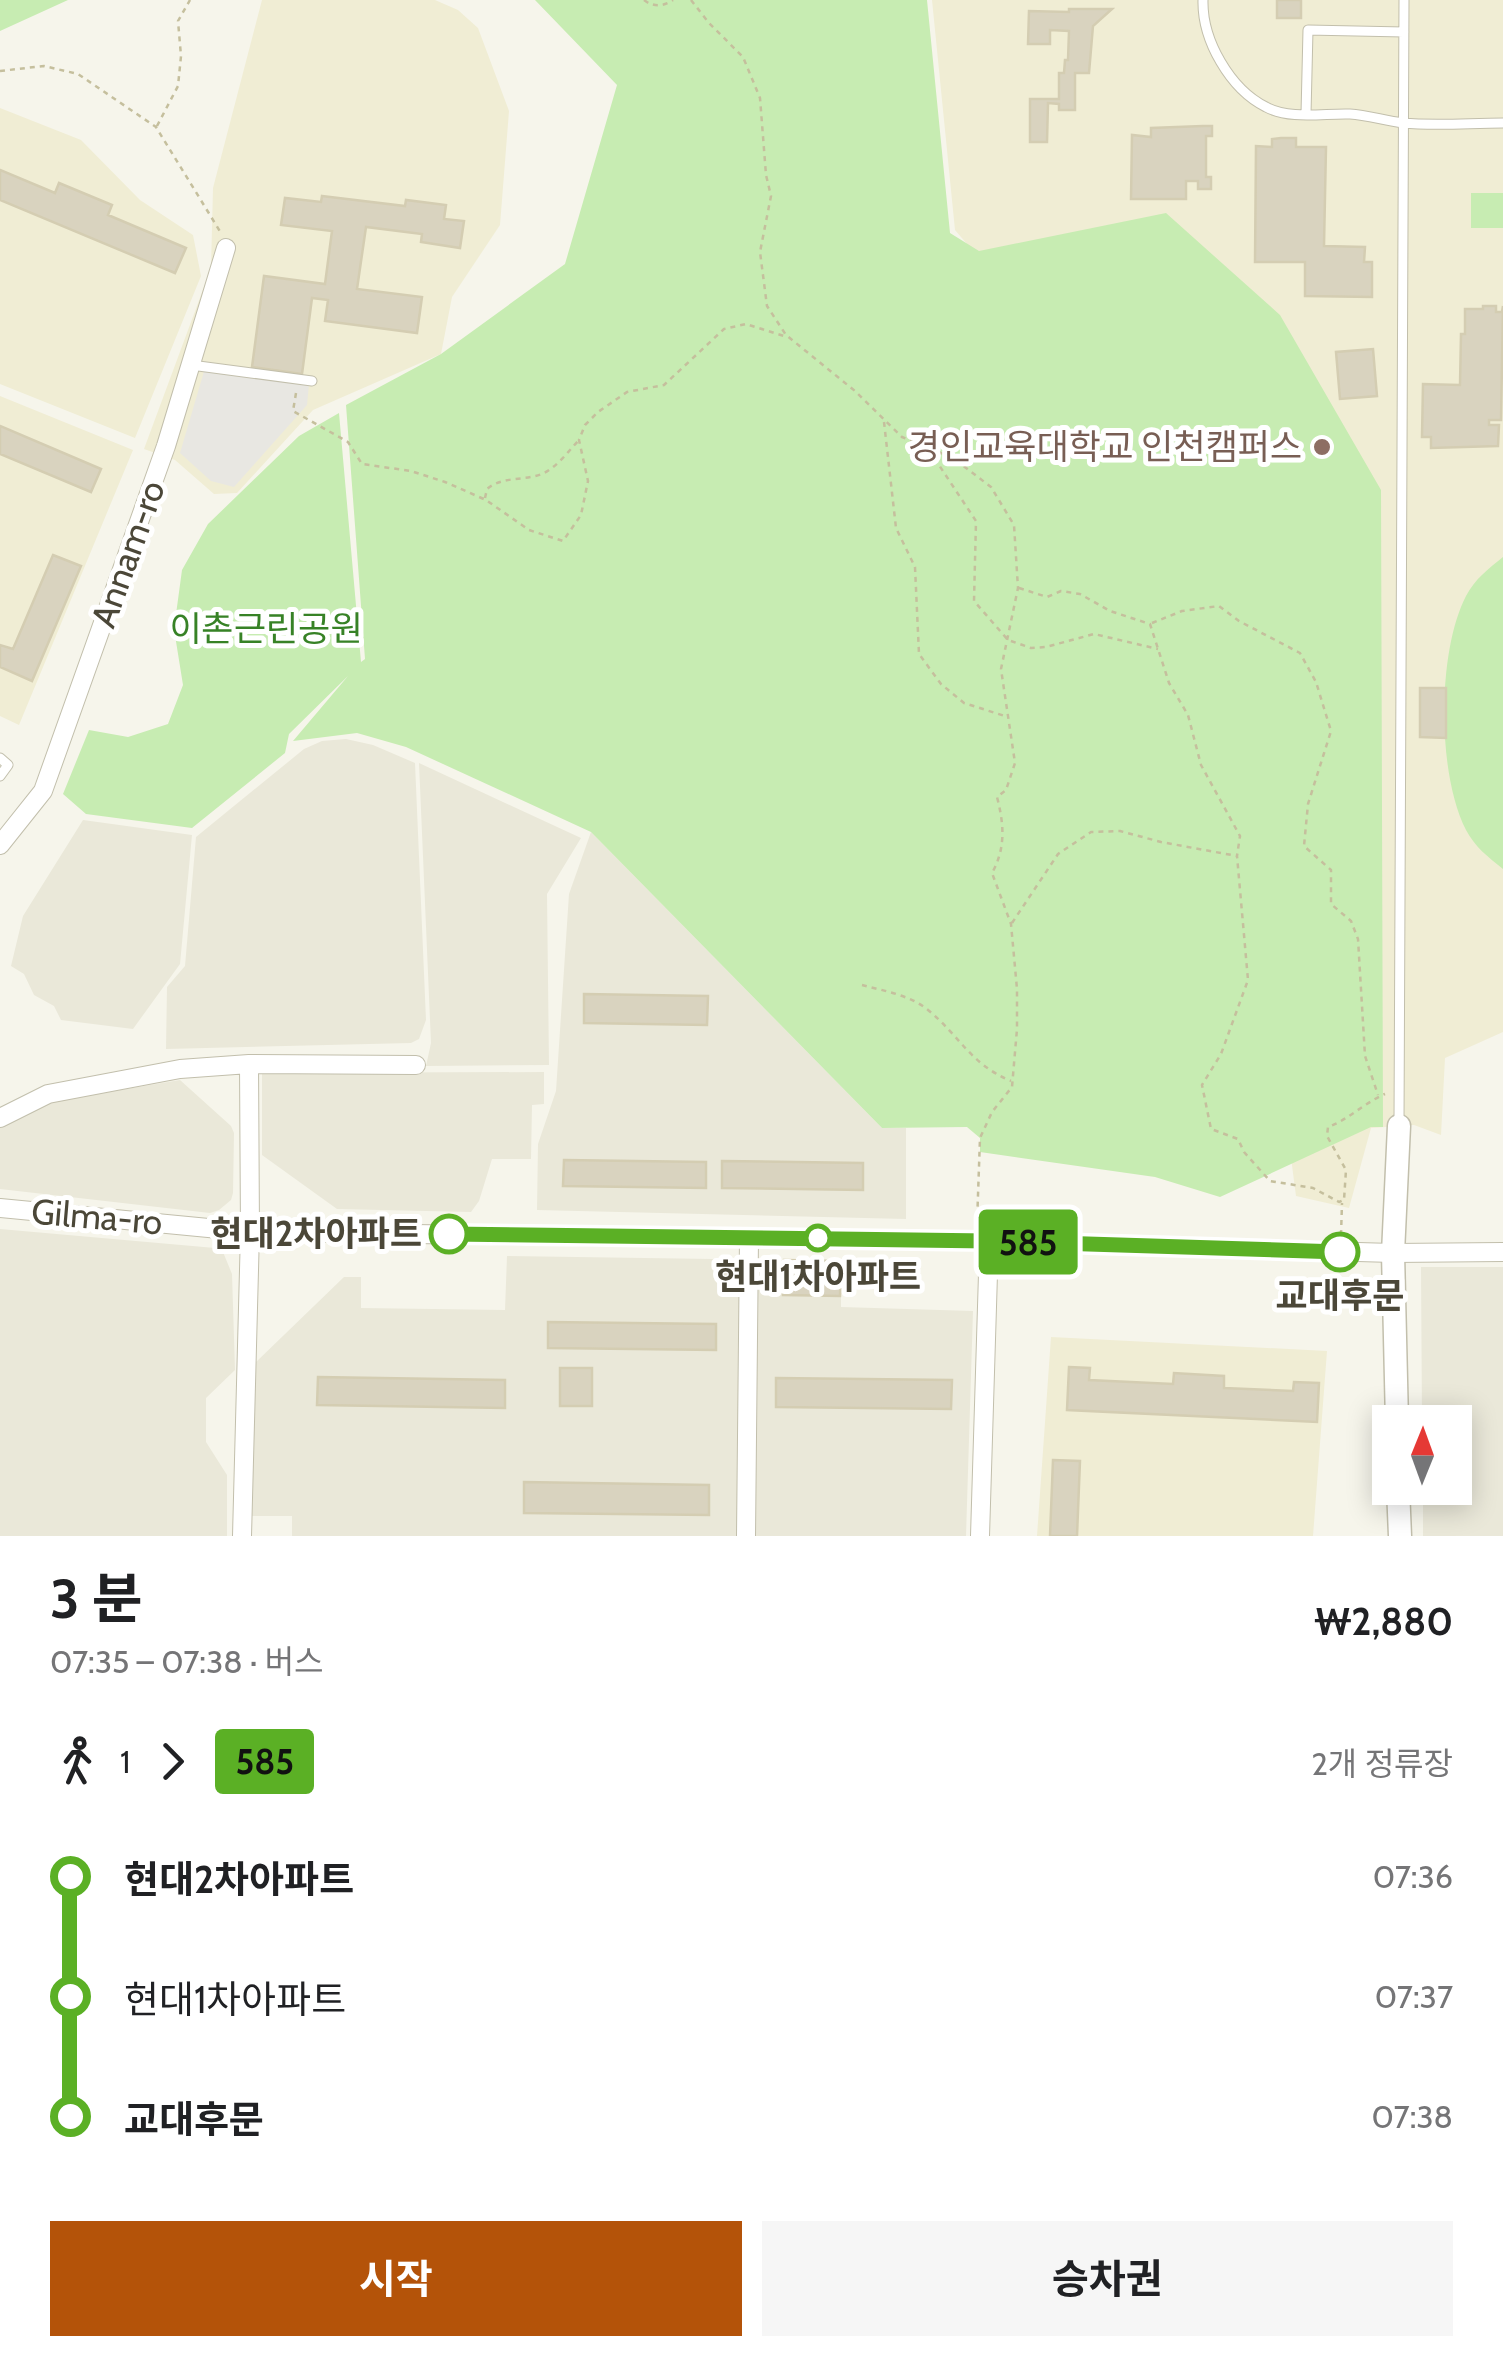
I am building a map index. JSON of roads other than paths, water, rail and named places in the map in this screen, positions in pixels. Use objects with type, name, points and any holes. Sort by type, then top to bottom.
[{"type":"street","name":"Annam-ro","points":[[0,845],[43,791],[166,446],[226,248]]},
{"type":"street","points":[[242,1536],[250,1232],[249,1064]]},
{"type":"street","points":[[0,1118],[48,1094],[180,1069],[249,1064],[416,1065]]},
{"type":"street","points":[[1397,1405],[1393,1253],[1400,1126]]},
{"type":"street","name":"Gilma-ro","points":[[0,1208],[250,1232],[1503,1252]]},
{"type":"street","points":[[746,1536],[749,1238]]},
{"type":"street","points":[[980,1536],[982,1241]]},
{"type":"street","points":[[1399,1505],[1400,1536]]},
{"type":"lane","points":[[1203,0],[1205,28],[1219,59],[1252,98],[1270,110],[1353,114],[1404,123],[1503,123]]},
{"type":"lane","points":[[1400,1126],[1404,0]]},
{"type":"lane","points":[[1306,114],[1308,30],[1404,32]]},
{"type":"lane","points":[[191,365],[312,382]]},
{"type":"lane","points":[[0,758],[8,765],[0,776]]},
{"type":"place","name":"경인교육대학교 인천캠퍼스","points":[[1322,447]]},
{"type":"place","name":"현대2차아파트","points":[[449,1234]]},
{"type":"place","name":"현대1차아파트","points":[[818,1238]]},
{"type":"place","name":"교대후문","points":[[1340,1252]]},
{"type":"park label","name":"이촌근린공원","points":[[266,629]]}]
